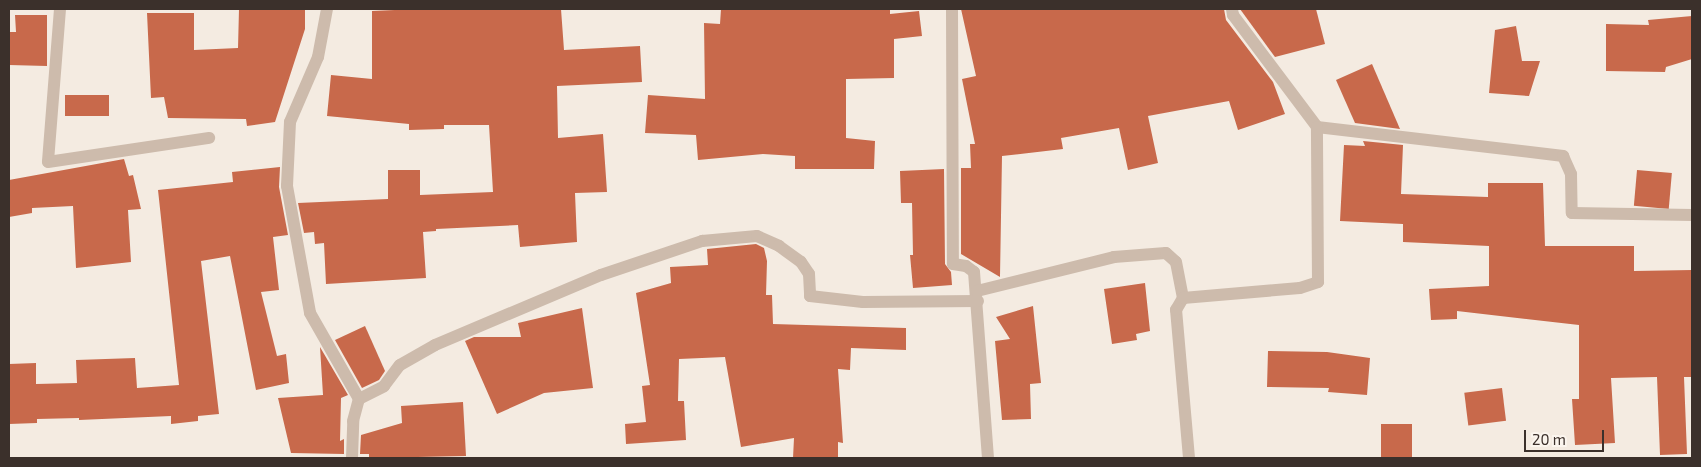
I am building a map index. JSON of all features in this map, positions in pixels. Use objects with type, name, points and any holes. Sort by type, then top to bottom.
[{"type":"street","points":[[60,9],[48,162],[209,138]]},
{"type":"street","points":[[328,9],[318,57],[290,122],[287,186],[310,313],[359,400]]},
{"type":"street","points":[[952,9],[953,264],[966,266],[974,272],[988,458]]},
{"type":"street","points":[[1183,298],[1300,288],[1318,282],[1317,127],[1233,15],[1232,9]]},
{"type":"street","points":[[1317,127],[1563,156],[1572,174],[1572,213],[1692,215]]},
{"type":"street","points":[[352,458],[353,421],[359,400],[384,386],[400,365],[435,345],[601,275],[702,241],[757,236],[779,246],[801,262],[809,274],[810,296],[863,302],[977,296],[1114,258],[1166,254],[1176,262],[1183,298],[1176,310],[1189,458]]},
{"type":"building","points":[[239,9],[305,9],[305,29],[275,122],[247,126],[246,119],[168,118],[164,97],[151,98],[147,13],[194,13],[194,50],[238,48]]},
{"type":"building","points":[[417,9],[561,9],[564,50],[640,46],[642,82],[557,86],[558,138],[603,134],[607,192],[575,193],[577,242],[520,247],[518,225],[436,229],[436,231],[423,232],[426,278],[326,284],[324,243],[315,244],[314,232],[304,233],[298,203],[388,199],[388,170],[420,170],[420,195],[493,192],[489,125],[444,125],[444,129],[409,130],[409,124],[327,116],[331,75],[372,79],[372,11]]},
{"type":"building","points":[[721,9],[890,9],[890,14],[919,11],[922,36],[894,39],[894,78],[846,79],[846,138],[875,141],[874,169],[795,169],[795,156],[763,154],[698,160],[696,135],[645,133],[648,95],[705,99],[704,23],[720,24]]},
{"type":"building","points":[[961,9],[1224,9],[1226,20],[1273,82],[1285,114],[1238,130],[1229,101],[1148,116],[1158,163],[1128,170],[1119,128],[1061,138],[1063,149],[1002,156],[1000,277],[961,254],[961,168],[971,168],[970,144],[975,144],[962,79],[976,76]]},
{"type":"building","points":[[1240,9],[1316,9],[1325,44],[1275,57]]},
{"type":"building","points":[[15,15],[47,15],[47,66],[9,65],[9,32],[16,32]]},
{"type":"building","points":[[1692,16],[1692,59],[1666,67],[1665,72],[1606,71],[1606,24],[1649,25],[1648,20]]},
{"type":"building","points":[[1516,26],[1522,61],[1540,61],[1529,96],[1489,93],[1495,30]]},
{"type":"building","points":[[1372,64],[1400,129],[1355,123],[1336,80]]},
{"type":"building","points":[[65,95],[109,95],[109,116],[65,116]]},
{"type":"building","points":[[1363,141],[1403,145],[1401,194],[1488,197],[1488,183],[1543,183],[1545,246],[1634,246],[1634,271],[1692,270],[1692,377],[1684,377],[1687,454],[1660,455],[1657,377],[1611,378],[1615,443],[1575,445],[1572,399],[1579,399],[1579,325],[1457,311],[1457,319],[1431,320],[1429,289],[1489,286],[1489,246],[1403,242],[1403,224],[1340,221],[1344,145],[1365,146]]},
{"type":"building","points":[[124,159],[129,176],[133,175],[141,209],[128,210],[131,262],[76,268],[73,206],[32,208],[32,213],[9,217],[9,180]]},
{"type":"building","points":[[280,167],[279,187],[288,235],[273,237],[279,290],[261,292],[277,356],[286,354],[289,383],[256,390],[230,256],[201,261],[219,414],[198,416],[198,421],[171,424],[171,416],[79,420],[79,418],[37,419],[37,423],[9,424],[9,364],[36,363],[36,384],[77,383],[76,360],[135,358],[137,388],[179,385],[158,190],[233,182],[232,172]]},
{"type":"building","points":[[944,169],[945,264],[951,272],[952,285],[913,288],[910,255],[913,255],[912,203],[901,203],[900,171]]},
{"type":"building","points":[[1637,170],[1672,173],[1669,209],[1634,206]]},
{"type":"building","points":[[756,244],[764,248],[767,261],[766,295],[772,295],[773,324],[906,328],[906,350],[851,348],[850,370],[838,369],[843,443],[838,442],[838,458],[793,458],[794,438],[741,447],[725,357],[679,359],[678,401],[684,401],[686,440],[626,444],[625,424],[646,422],[642,386],[650,385],[636,293],[671,283],[670,267],[708,265],[707,249]]},
{"type":"building","points":[[1145,283],[1150,331],[1136,334],[1137,340],[1112,344],[1104,289]]},
{"type":"building","points":[[1033,306],[1041,383],[1030,384],[1031,419],[1002,420],[995,341],[1010,339],[996,317]]},
{"type":"building","points":[[582,308],[593,388],[544,393],[497,414],[465,341],[474,337],[521,337],[518,323]]},
{"type":"building","points":[[365,326],[385,371],[379,380],[362,388],[335,340]]},
{"type":"building","points":[[320,347],[348,395],[341,398],[340,441],[344,439],[344,454],[291,453],[278,398],[323,395]]},
{"type":"building","points":[[1268,351],[1327,352],[1370,358],[1367,395],[1328,392],[1329,388],[1267,387]]},
{"type":"building","points":[[1502,388],[1506,421],[1468,425],[1464,393]]},
{"type":"building","points":[[463,402],[466,456],[369,458],[369,454],[360,454],[361,435],[402,423],[401,406]]},
{"type":"building","points":[[1381,424],[1412,424],[1412,458],[1381,458]]}]
